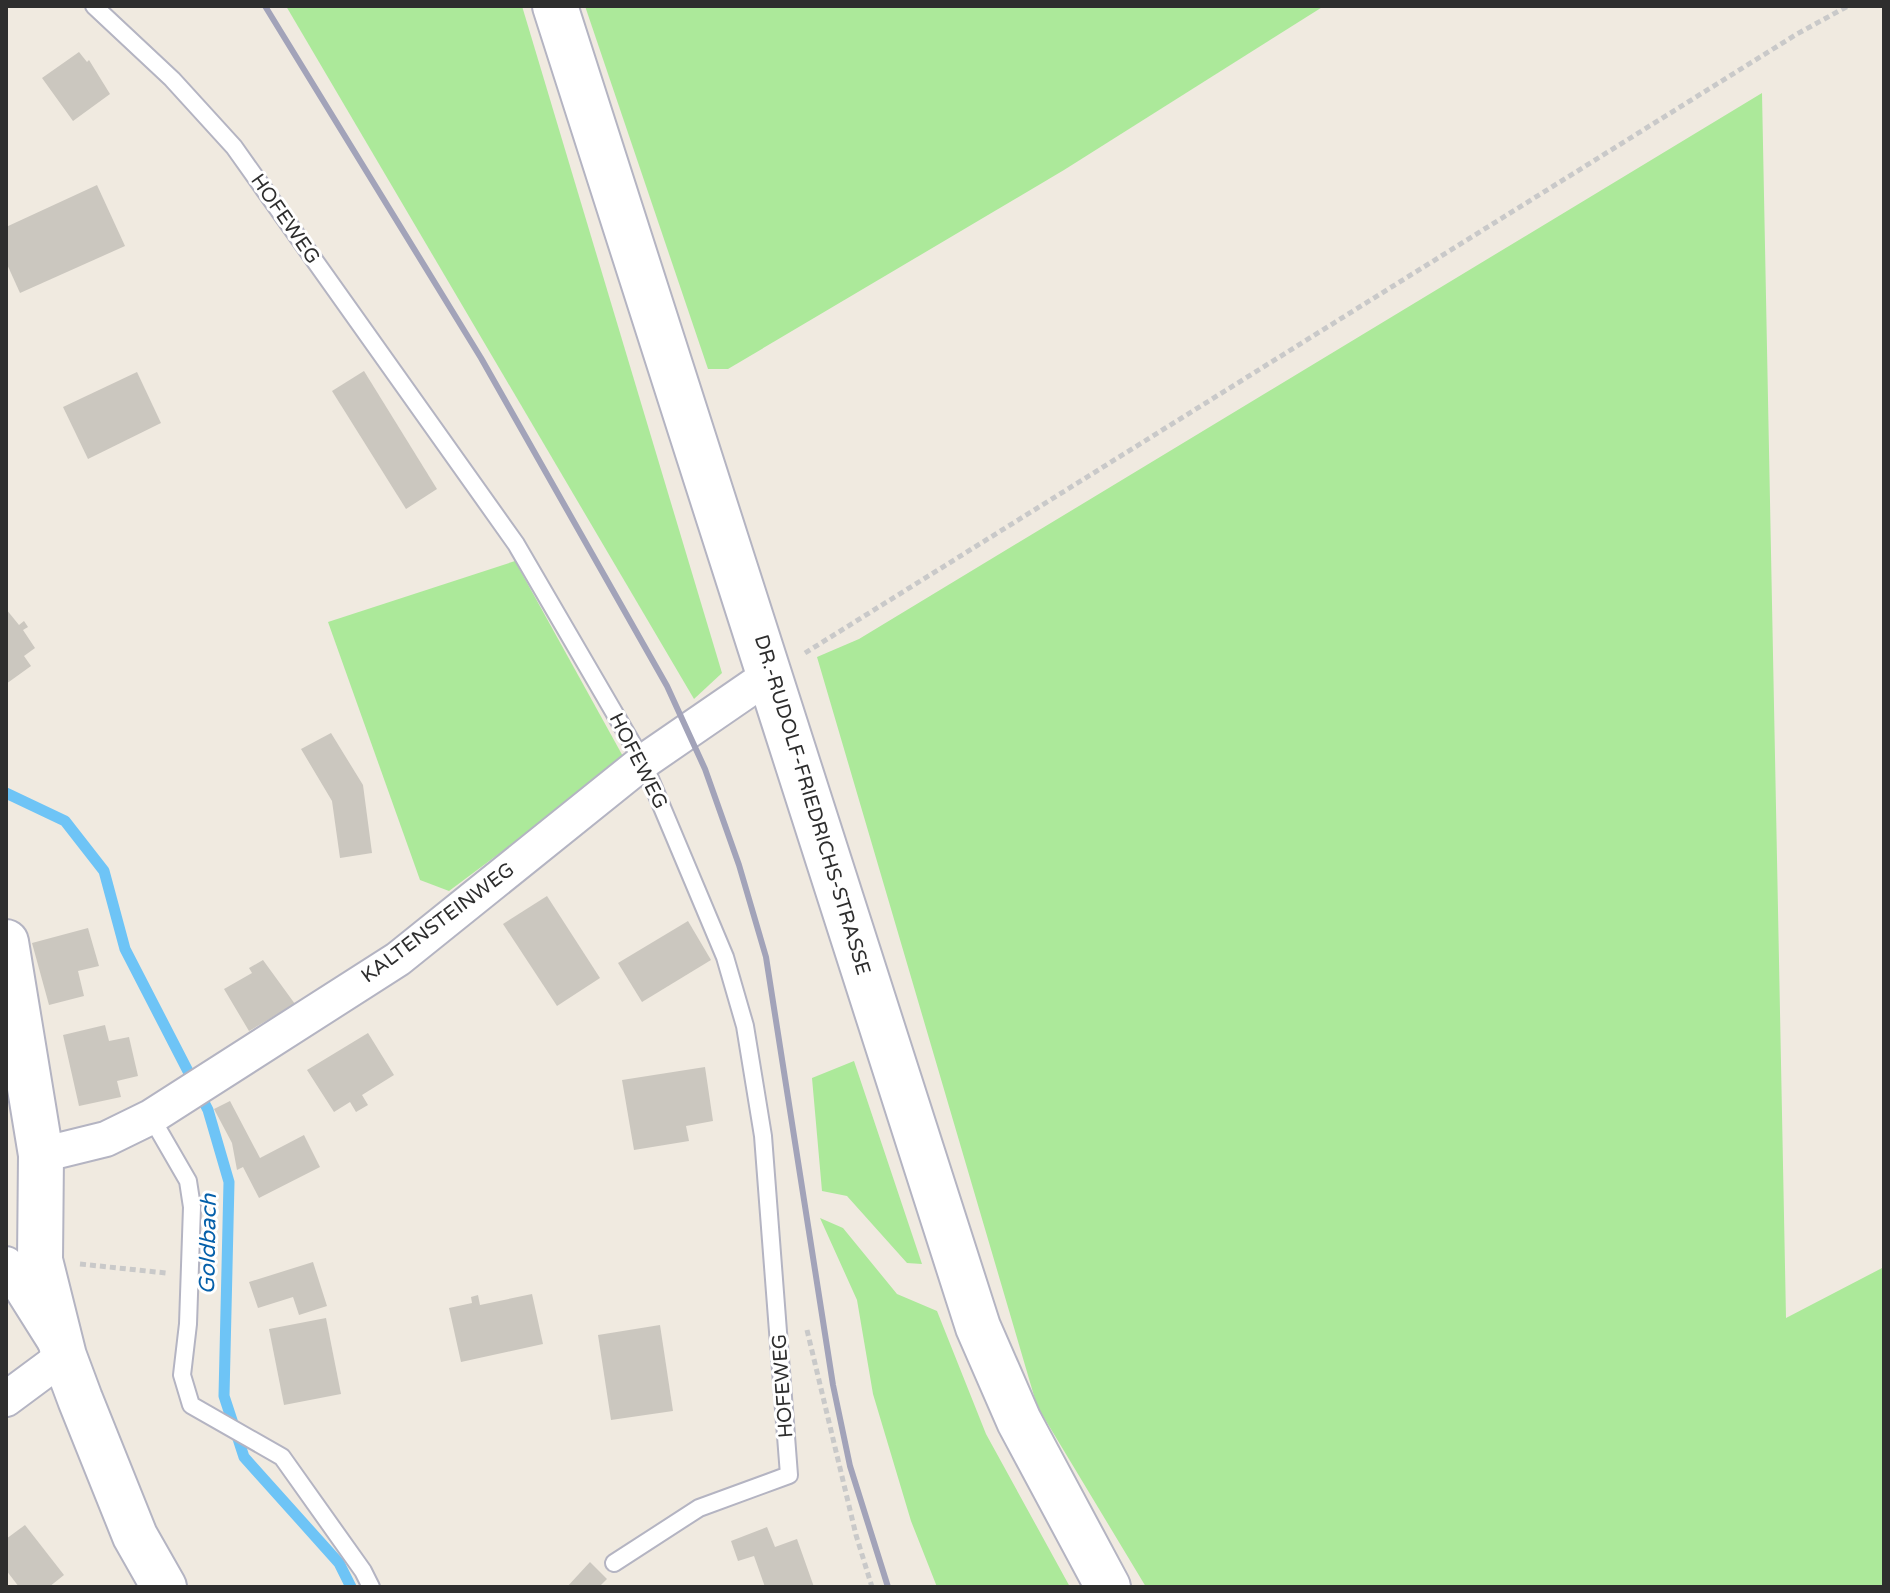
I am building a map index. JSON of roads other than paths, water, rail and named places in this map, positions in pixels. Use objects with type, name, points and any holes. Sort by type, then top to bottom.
[{"type":"main road","name":"DR.-RUDOLF-FRIEDRICHS-STRASSE","points":[[555,6],[978,1327],[1019,1421],[1108,1587]]},
{"type":"main road","points":[[8,963],[41,1155],[23,1262],[135,1536],[164,1587]]},
{"type":"street","name":"KALTENSTEINWEG","points":[[41,1155],[106,1139],[165,1108],[398,959],[643,762],[771,674]]},
{"type":"street","points":[[6,1399],[64,1356]]},
{"type":"lane","name":"HOFEWEG","points":[[94,6],[172,79],[234,147],[516,544],[643,762],[725,957],[745,1026],[763,1136],[789,1475],[699,1508],[614,1563]]},
{"type":"lane","points":[[165,1108],[188,1181],[192,1207],[188,1324],[182,1375],[191,1405],[282,1457],[363,1571],[371,1587]]},
{"type":"waterway","name":"Goldbach","points":[[6,793],[65,821],[104,871],[125,949],[208,1110],[229,1182],[224,1396],[244,1457],[339,1563],[351,1587]]},
{"type":"railway","points":[[265,6],[481,358],[667,686],[705,769],[739,865],[766,957],[833,1385],[850,1466],[888,1587]]}]
